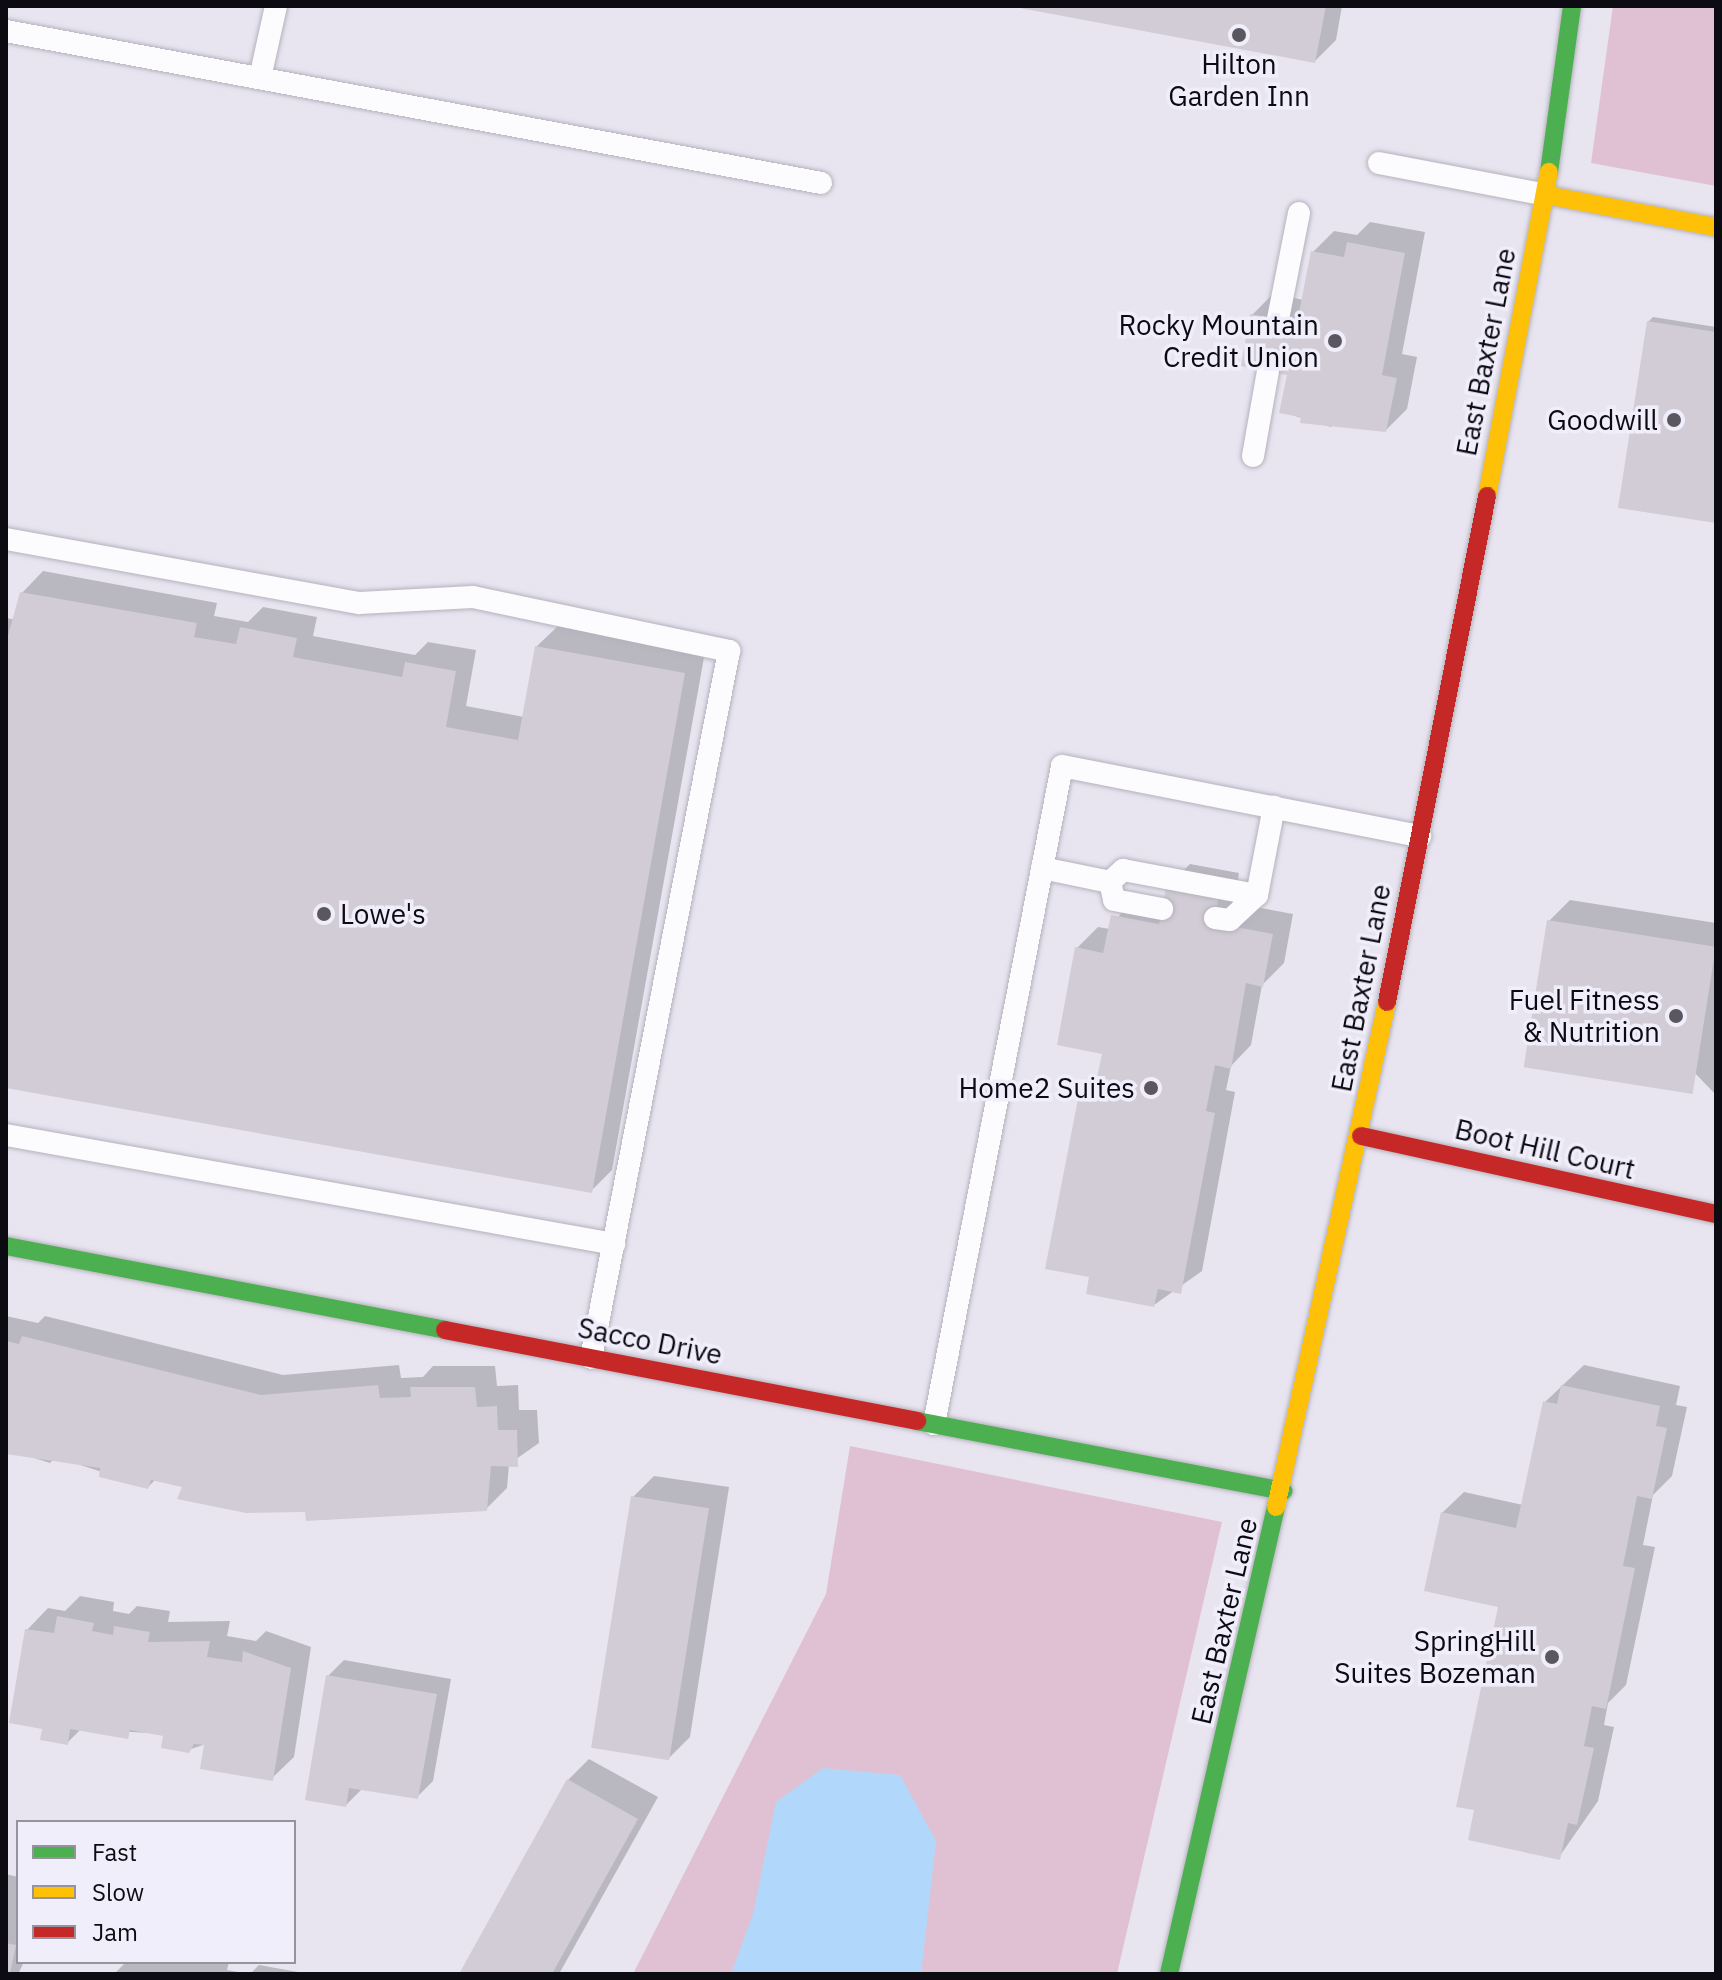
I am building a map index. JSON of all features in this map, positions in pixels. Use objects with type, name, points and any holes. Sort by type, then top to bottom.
[{"type":"main road","name":"East Baxter Lane","points":[[1169,1974],[1283,1491],[1361,1136],[1546,195],[1572,6]]},
{"type":"main road","points":[[1546,195],[1716,227]]},
{"type":"main road","name":"Boot Hill Court","points":[[1361,1136],[1716,1214]]},
{"type":"main road","name":"Sacco Drive","points":[[6,1246],[1283,1491]]},
{"type":"lane","points":[[260,78],[276,6]]},
{"type":"lane","points":[[6,31],[821,183]]},
{"type":"lane","points":[[1379,163],[1546,195]]},
{"type":"lane","points":[[1278,319],[1299,213]]},
{"type":"lane","points":[[1253,456],[1268,371]]},
{"type":"lane","points":[[6,539],[359,603],[473,597],[729,651],[591,1358]]},
{"type":"lane","points":[[934,1424],[1062,766],[1420,836]]},
{"type":"lane","points":[[1215,918],[1230,920],[1257,895],[1274,807]]},
{"type":"lane","points":[[1042,868],[1110,882]]},
{"type":"lane","points":[[1110,882],[1123,870],[1257,895]]},
{"type":"lane","points":[[1110,882],[1114,900],[1162,909]]},
{"type":"lane","points":[[6,1135],[614,1244]]},
{"type":"shaded area","points":[[1613,6],[1716,6],[1716,186],[1591,163]]},
{"type":"shaded area","points":[[850,1446],[1222,1522],[1117,1974],[633,1974],[826,1594]]},
{"type":"water","points":[[823,1768],[900,1775],[936,1841],[921,1974],[731,1974],[753,1914],[776,1802]]},
{"type":"building","name":"Hilton Garden Inn","points":[[1009,6],[1326,6],[1315,63]]},
{"type":"building","points":[[1347,242],[1405,253],[1382,375],[1397,378],[1386,432],[1300,423],[1301,417],[1279,413],[1287,375],[1241,366],[1250,314],[1297,323],[1311,251],[1344,257]]},
{"type":"building","name":"Goodwill","points":[[1647,321],[1716,332],[1716,523],[1618,508]]},
{"type":"building","name":"Lowe's","points":[[20,592],[197,623],[194,637],[236,644],[240,627],[297,638],[293,657],[402,677],[405,662],[456,671],[446,727],[518,740],[535,646],[685,673],[592,1193],[6,1088],[6,643]]},
{"type":"building","points":[[1167,884],[1219,894],[1214,923],[1273,934],[1263,987],[1246,983],[1231,1069],[1215,1065],[1206,1111],[1215,1113],[1181,1294],[1158,1289],[1154,1307],[1086,1294],[1089,1277],[1045,1269],[1078,1099],[1092,1101],[1102,1054],[1057,1045],[1075,947],[1103,953],[1111,915],[1159,924]]},
{"type":"building","points":[[1547,920],[1716,947],[1693,1094],[1524,1067]]},
{"type":"building","points":[[22,1336],[261,1395],[378,1385],[380,1398],[411,1397],[410,1387],[475,1387],[477,1407],[497,1406],[498,1430],[517,1430],[518,1467],[491,1466],[487,1511],[306,1521],[305,1512],[246,1513],[177,1499],[182,1487],[151,1480],[148,1489],[99,1477],[100,1468],[6,1454],[6,1341],[19,1344]]},
{"type":"building","name":"SpringHill Suites Bozeman","points":[[1561,1385],[1660,1406],[1656,1426],[1667,1428],[1652,1499],[1637,1496],[1623,1566],[1635,1568],[1606,1709],[1592,1706],[1584,1746],[1594,1748],[1577,1825],[1568,1823],[1560,1860],[1468,1840],[1474,1810],[1456,1807],[1498,1607],[1424,1591],[1441,1512],[1516,1528],[1543,1401],[1557,1404]]},
{"type":"building","points":[[631,1496],[709,1508],[669,1760],[591,1748]]},
{"type":"building","points":[[57,1616],[94,1623],[92,1631],[113,1635],[114,1626],[150,1632],[148,1642],[210,1641],[207,1657],[242,1662],[243,1651],[291,1668],[273,1781],[200,1769],[204,1745],[194,1744],[189,1753],[161,1748],[163,1736],[130,1730],[128,1739],[70,1729],[68,1745],[40,1740],[42,1729],[9,1723],[25,1629],[54,1633]]},
{"type":"building","points":[[326,1675],[437,1694],[418,1799],[349,1788],[346,1807],[305,1800]]},
{"type":"building","points":[[567,1779],[638,1819],[552,1974],[459,1974]]},
{"type":"building","points":[[6,1943],[16,1945],[10,1974],[6,1974]]},
{"type":"traffic: fast","points":[[1549,172],[1572,6]]},
{"type":"traffic: fast","points":[[6,1246],[445,1330]]},
{"type":"traffic: fast","points":[[917,1421],[1283,1491]]},
{"type":"traffic: fast","points":[[1169,1974],[1276,1507]]},
{"type":"traffic: slow","points":[[1487,496],[1549,172]]},
{"type":"traffic: slow","points":[[1546,195],[1716,227]]},
{"type":"traffic: slow","points":[[1276,1507],[1387,1002]]},
{"type":"traffic: jam","points":[[1387,1002],[1487,496]]},
{"type":"traffic: jam","points":[[1361,1136],[1716,1214]]},
{"type":"traffic: jam","points":[[445,1330],[917,1421]]},
{"type":"place","name":"Hilton Garden Inn","points":[[1239,35]]},
{"type":"place","name":"Rocky Mountain Credit Union","points":[[1335,341]]},
{"type":"place","name":"Goodwill","points":[[1674,420]]},
{"type":"place","name":"Lowe's","points":[[324,914]]},
{"type":"place","name":"Fuel Fitness & Nutrition","points":[[1676,1016]]},
{"type":"place","name":"Home2 Suites","points":[[1151,1088]]},
{"type":"place","name":"SpringHill Suites Bozeman","points":[[1552,1657]]}]
